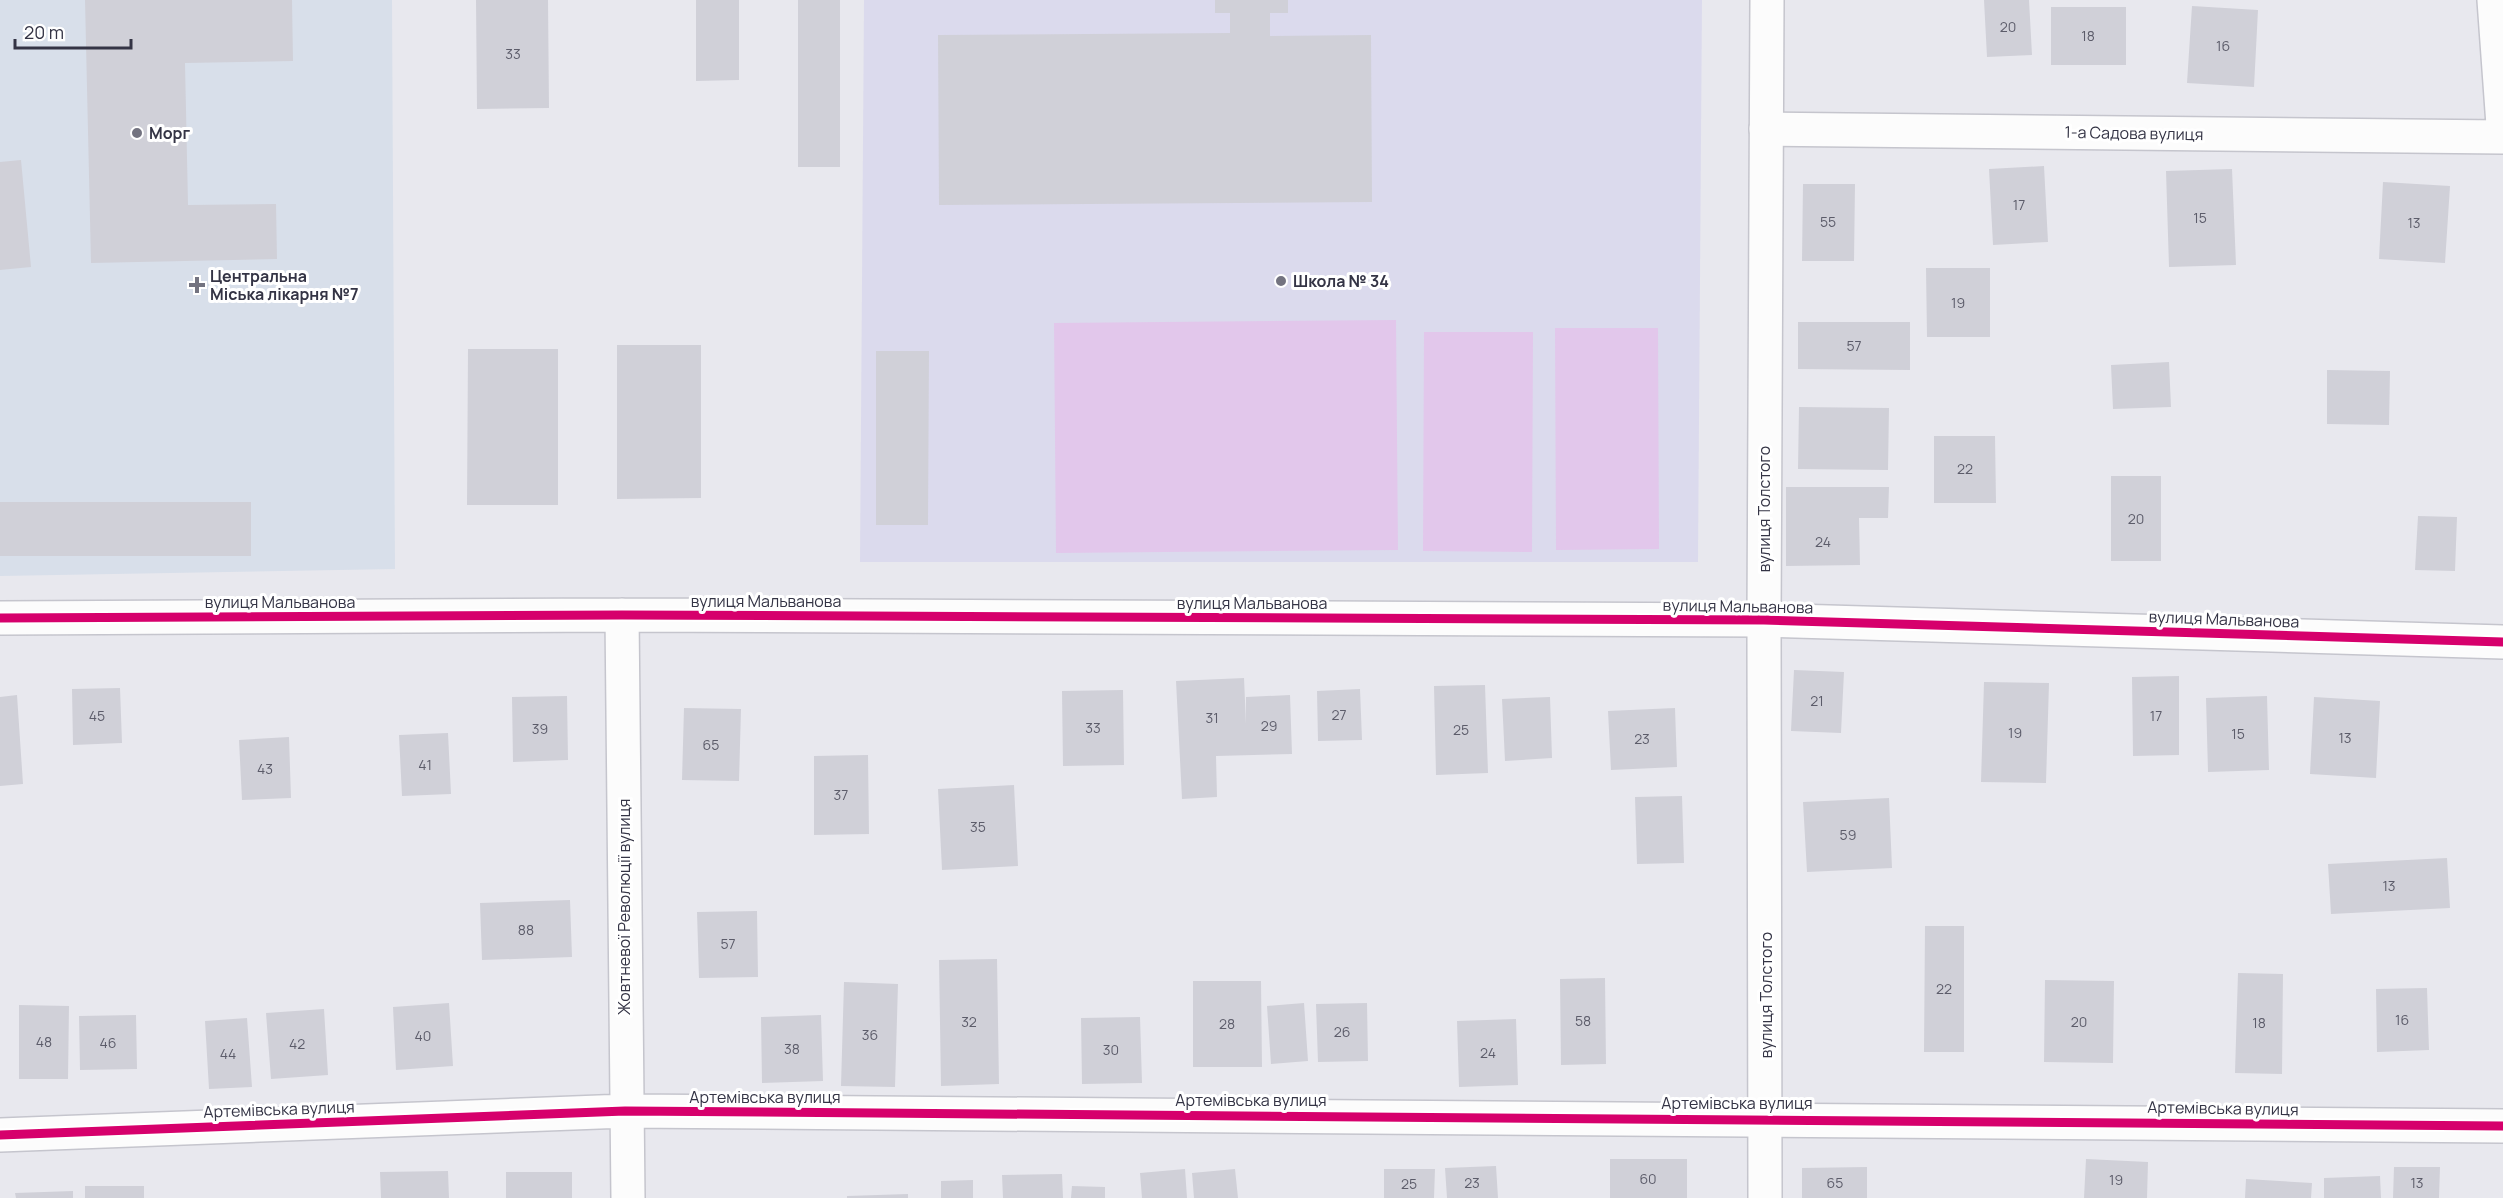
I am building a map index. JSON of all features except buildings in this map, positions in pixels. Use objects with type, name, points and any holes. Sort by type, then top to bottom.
[{"type":"street","name":"вулиця Толстого","points":[[1765,1198],[1764,620],[1767,0]]},
{"type":"street","points":[[2494,0],[2503,125]]},
{"type":"street","name":"1-а Садова вулиця","points":[[1766,129],[2503,137]]},
{"type":"street","name":"вулиця Мальванова","points":[[0,618],[622,615],[1764,620],[2503,642]]},
{"type":"street","name":"Жовтневої Революції вулиця","points":[[622,615],[628,1198]]},
{"type":"street","name":"Артемівська вулиця","points":[[0,1134],[626,1111],[2503,1126]]},
{"type":"shaded area","name":"Центральна Міська лікарня №7","points":[[0,0],[392,0],[395,569],[0,576]]},
{"type":"shaded area","name":"Школа № 34","points":[[864,0],[1702,0],[1698,562],[860,562]]},
{"type":"shaded area","points":[[1396,320],[1398,550],[1056,553],[1054,323]]},
{"type":"shaded area","points":[[1555,328],[1658,328],[1659,549],[1556,550]]},
{"type":"shaded area","points":[[1424,332],[1533,332],[1532,552],[1423,551]]},
{"type":"cycle path","points":[[0,618],[622,615],[1764,620],[2503,642]]},
{"type":"cycle path","points":[[0,1135],[625,1111],[2503,1126]]},
{"type":"place","name":"Морг","points":[[137,133]]},
{"type":"place","name":"Школа № 34","points":[[1281,281]]},
{"type":"place","name":"Центральна Міська лікарня №7","points":[[197,285]]}]
